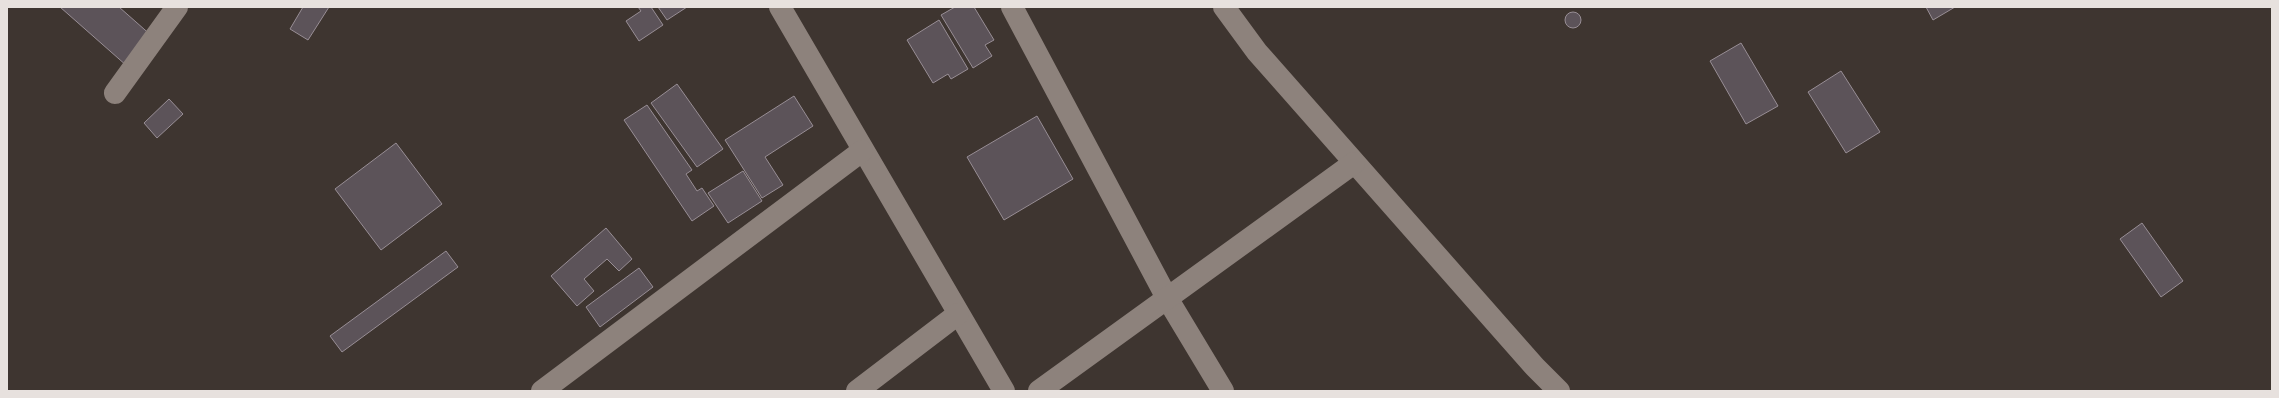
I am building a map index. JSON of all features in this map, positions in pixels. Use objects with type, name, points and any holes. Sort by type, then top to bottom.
[{"type":"street","points":[[115,93],[177,7]]},
{"type":"street","points":[[780,7],[862,151],[1004,391]]},
{"type":"street","points":[[1012,7],[1167,298],[1223,391]]},
{"type":"street","points":[[1224,7],[1257,52],[1354,163],[1535,367],[1560,391]]},
{"type":"street","points":[[542,391],[862,151]]},
{"type":"street","points":[[1039,391],[1354,163]]},
{"type":"street","points":[[857,391],[958,314]]},
{"type":"building","points":[[60,7],[119,7],[153,37],[127,66]]},
{"type":"building","points":[[303,7],[329,7],[308,40],[290,29]]},
{"type":"building","points":[[638,7],[651,7],[663,25],[639,41],[626,21],[641,11]]},
{"type":"building","points":[[658,7],[687,7],[667,20]]},
{"type":"building","points":[[955,7],[974,7],[994,40],[985,45],[992,56],[973,68],[941,15]]},
{"type":"building","points":[[1926,7],[1955,7],[1933,20]]},
{"type":"building","points":[[1570,12],[1576,12],[1581,17],[1579,26],[1576,28],[1570,28],[1565,23],[1565,17]]},
{"type":"building","points":[[939,20],[968,69],[951,79],[948,74],[933,83],[907,40]]},
{"type":"building","points":[[1741,43],[1778,106],[1746,124],[1710,61]]},
{"type":"building","points":[[1841,71],[1880,132],[1846,153],[1808,92]]},
{"type":"building","points":[[677,84],[723,149],[697,167],[651,103]]},
{"type":"building","points":[[794,96],[813,126],[765,157],[783,185],[762,198],[725,140]]},
{"type":"building","points":[[169,99],[183,114],[157,138],[144,123]]},
{"type":"building","points":[[647,105],[692,170],[686,174],[697,191],[702,188],[714,206],[692,221],[624,120]]},
{"type":"building","points":[[1037,116],[1073,179],[1004,220],[967,157]]},
{"type":"building","points":[[396,143],[442,204],[381,250],[335,189]]},
{"type":"building","points":[[743,171],[762,201],[728,223],[708,193]]},
{"type":"building","points":[[2142,223],[2183,281],[2161,297],[2120,239]]},
{"type":"building","points":[[606,228],[632,259],[619,271],[607,259],[584,279],[594,291],[577,306],[551,276]]},
{"type":"building","points":[[446,251],[458,267],[342,352],[330,336]]},
{"type":"building","points":[[639,268],[653,287],[600,327],[586,307]]}]
